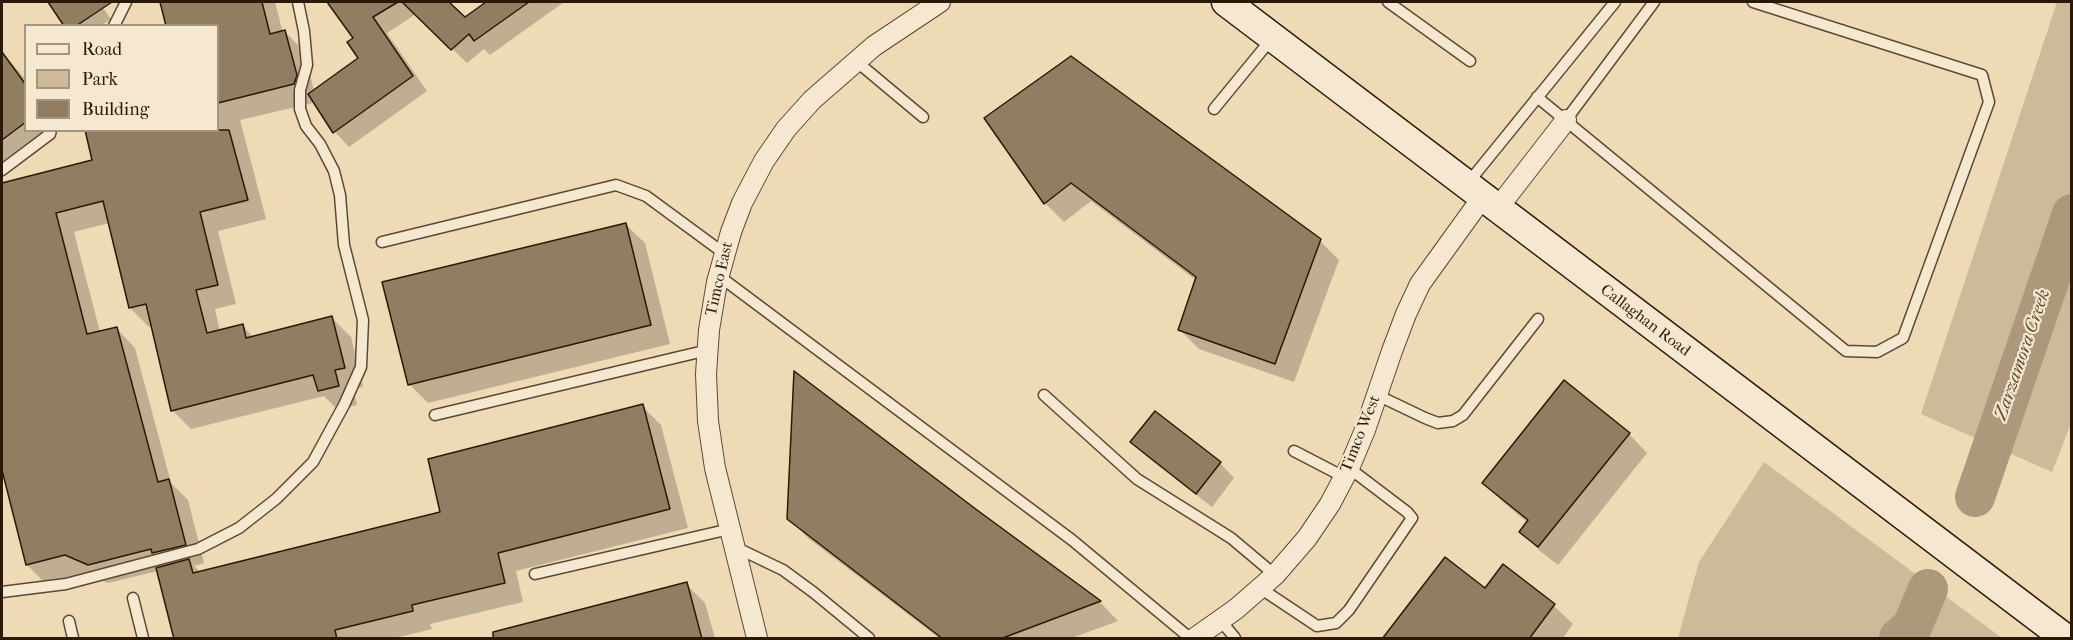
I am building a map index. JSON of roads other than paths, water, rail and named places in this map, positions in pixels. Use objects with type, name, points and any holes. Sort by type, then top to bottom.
[{"type":"main road","name":"Callaghan Road","points":[[1226,2],[2065,639]]},
{"type":"street","name":"Timco East","points":[[757,639],[715,468],[708,421],[706,374],[709,330],[725,254],[742,202],[764,161],[786,129],[812,100],[874,46],[940,2]]},
{"type":"street","name":"Timco West","points":[[1196,639],[1268,582],[1307,538],[1330,504],[1346,473],[1420,284],[1482,197],[1566,120]]},
{"type":"lane","points":[[115,24],[126,2]]},
{"type":"lane","points":[[2,592],[66,584],[187,552],[198,549],[239,528],[276,499],[313,462],[344,405],[361,367],[363,320],[344,245],[340,195],[334,171],[320,144],[306,126],[300,109],[300,90],[306,65],[304,31],[298,2]]},
{"type":"lane","points":[[1388,2],[1470,61]]},
{"type":"lane","points":[[1482,197],[1537,97],[1615,2]]},
{"type":"lane","points":[[1566,120],[1654,2]]},
{"type":"lane","points":[[1537,97],[1846,351],[1877,352],[1903,338],[1989,102],[1982,75],[1753,2]]},
{"type":"lane","points":[[1214,109],[1273,37]]},
{"type":"lane","points":[[856,62],[923,117]]},
{"type":"lane","points":[[2,171],[50,132]]},
{"type":"lane","points":[[382,242],[616,185],[646,196],[725,254]]},
{"type":"lane","points":[[719,276],[1072,540],[1190,639]]},
{"type":"lane","points":[[1377,395],[1438,423],[1453,421],[1463,415],[1538,319]]},
{"type":"lane","points":[[435,416],[708,350]]},
{"type":"lane","points":[[1044,395],[1137,479],[1231,538],[1268,582],[1317,626],[1336,623],[1349,610],[1412,518],[1407,512],[1346,473],[1294,451]]},
{"type":"lane","points":[[535,574],[732,538],[813,592],[869,639]]},
{"type":"lane","points":[[133,598],[143,639]]},
{"type":"lane","points":[[69,621],[73,639]]},
{"type":"lane","points":[[1221,621],[1235,639]]},
{"type":"waterway","name":"Zarzamora Creek","points":[[1975,497],[2072,214]]},
{"type":"waterway","name":"Zarzamora Creek","points":[[1899,638],[1912,627],[1928,589]]}]
